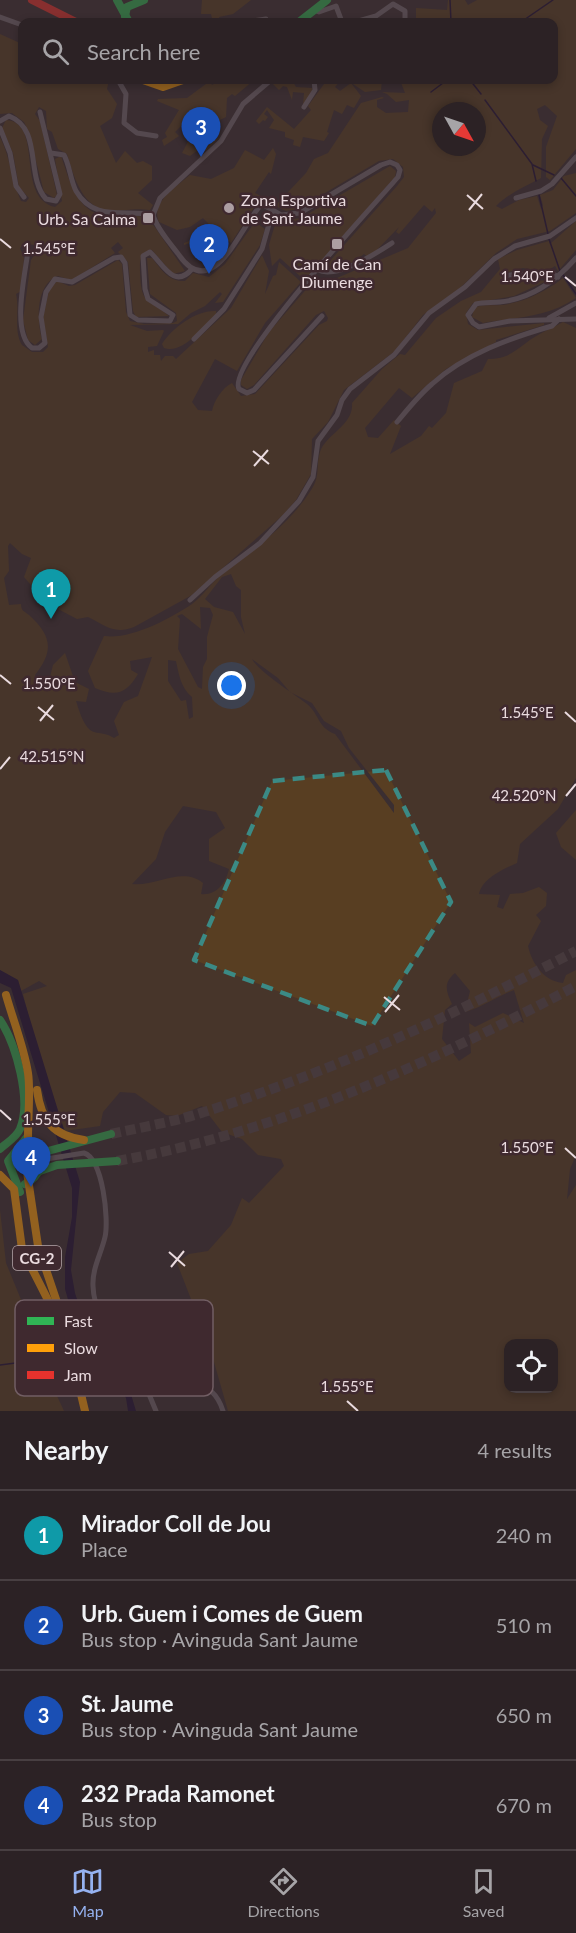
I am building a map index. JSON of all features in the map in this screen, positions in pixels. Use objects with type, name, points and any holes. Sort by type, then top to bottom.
[{"type":"main road","points":[[32,0],[68,18]]},
{"type":"main road","points":[[117,0],[126,18]]},
{"type":"main road","points":[[127,18],[127,7],[144,0]]},
{"type":"main road","points":[[303,18],[327,0]]},
{"type":"main road","points":[[152,84],[159,87],[177,84]]},
{"type":"main road","points":[[0,987],[28,1046],[37,1092],[37,1148],[41,1157],[40,1171]]},
{"type":"main road","points":[[6,996],[20,1041],[30,1092],[30,1158],[27,1172],[38,1246],[55,1300]]},
{"type":"main road","points":[[0,1014],[20,1041]]},
{"type":"main road","points":[[0,1020],[9,1034],[21,1083],[23,1105],[21,1128],[4,1143]]},
{"type":"main road","points":[[38,1105],[44,1121],[56,1132],[73,1139],[84,1140]]},
{"type":"main road","points":[[29,1132],[19,1151],[12,1153],[8,1167],[14,1173],[21,1193],[29,1246],[42,1288]]},
{"type":"main road","points":[[4,1143],[23,1139],[37,1148],[48,1150],[111,1134]]},
{"type":"main road","points":[[19,1151],[30,1158]]},
{"type":"main road","points":[[0,1175],[10,1183],[27,1183],[40,1171],[50,1167],[117,1161]]},
{"type":"main road","points":[[27,1205],[39,1180],[53,1170],[69,1165]]},
{"type":"main road","points":[[14,1173],[27,1172]]},
{"type":"main road","name":"CG-2","points":[[10,1183],[16,1195],[19,1225],[27,1263],[47,1300]]},
{"type":"main road","name":"CG-2","points":[[27,1183],[27,1205],[35,1252],[55,1300]]},
{"type":"main road","name":"CG-2","points":[[81,1396],[85,1411]]},
{"type":"street","points":[[369,18],[393,4],[405,11],[405,18]]},
{"type":"street","points":[[312,9],[319,12],[329,6],[336,6],[340,18]]},
{"type":"street","points":[[0,17],[18,24]]},
{"type":"street","points":[[120,84],[126,94],[124,123],[131,131],[156,136]]},
{"type":"street","points":[[153,215],[160,198],[222,141],[243,104],[266,84]]},
{"type":"street","points":[[304,107],[315,90],[314,84]]},
{"type":"street","points":[[0,121],[9,116],[23,126],[29,140],[38,188],[46,199],[58,200],[60,194],[40,112]]},
{"type":"street","points":[[0,128],[10,153],[16,186],[24,197]]},
{"type":"street","points":[[51,153],[63,155],[77,192],[95,210],[106,214],[130,212],[153,215],[184,262],[192,269],[204,271],[216,266],[260,205],[268,205],[284,215],[300,213],[381,165],[390,162],[399,167],[398,177],[263,333],[238,376],[239,389],[247,393],[254,390],[322,316]]},
{"type":"street","points":[[516,198],[539,191],[552,184],[576,157]]},
{"type":"street","points":[[194,339],[224,309],[262,249],[273,210]]},
{"type":"street","points":[[190,600],[215,577],[254,548],[299,501],[313,477],[318,441],[337,415],[345,393],[394,355],[429,313],[465,287],[494,259],[515,246],[549,237],[576,218]]},
{"type":"street","points":[[318,270],[330,273],[353,266],[392,243]]},
{"type":"street","points":[[28,251],[20,324],[24,340],[32,348],[39,348],[45,343],[40,322],[48,286],[55,279],[72,282],[114,258],[121,258],[124,263],[130,315],[138,320],[170,321],[173,315],[151,302],[147,295],[143,256],[150,252],[167,273],[177,278],[185,276],[192,269]]},
{"type":"street","points":[[570,307],[573,319],[510,321],[479,327],[472,323],[468,315],[476,304],[501,302],[532,293],[560,275],[576,258]]},
{"type":"street","points":[[505,276],[521,272],[542,276],[552,273],[560,275]]},
{"type":"street","points":[[547,320],[576,303]]},
{"type":"street","points":[[397,422],[432,383],[448,372],[486,349],[552,326],[559,319]]},
{"type":"street","points":[[30,1158],[84,1153],[92,1158],[106,1207],[105,1238],[93,1274],[96,1300]]},
{"type":"street","points":[[213,1394],[223,1411]]},
{"type":"street","points":[[150,1396],[156,1411]]},
{"type":"highlighted area","points":[[386,770],[451,902],[372,1026],[194,960],[272,781]]},
{"type":"shaded area","points":[[202,0],[251,0],[233,14],[219,18],[212,18],[211,14],[201,14]]},
{"type":"shaded area","points":[[448,0],[465,0],[468,5],[477,0],[576,0],[576,149],[550,180],[546,177],[546,147],[557,116],[545,105],[537,109],[540,120],[548,126],[542,139],[541,178],[496,206],[502,209],[519,200],[537,196],[541,209],[543,205],[540,195],[553,190],[564,176],[576,173],[576,213],[550,231],[517,239],[496,253],[460,288],[423,315],[395,351],[344,390],[328,422],[312,439],[311,474],[296,500],[283,515],[192,595],[134,627],[121,630],[105,626],[88,617],[77,619],[58,609],[64,595],[62,588],[43,580],[31,585],[24,577],[31,558],[22,554],[10,543],[8,546],[9,571],[4,578],[9,605],[21,604],[23,611],[42,630],[48,644],[48,651],[35,675],[41,687],[47,689],[53,665],[65,653],[75,682],[89,689],[86,702],[76,701],[85,723],[90,730],[114,738],[119,735],[114,721],[124,702],[138,696],[152,657],[130,661],[131,670],[138,674],[125,690],[115,693],[95,688],[88,671],[104,636],[137,632],[161,622],[196,601],[221,575],[283,524],[304,501],[313,487],[323,446],[349,417],[352,403],[382,369],[400,354],[405,355],[436,318],[461,301],[481,292],[500,269],[498,259],[517,250],[549,241],[550,244],[576,221],[576,250],[558,271],[555,266],[545,272],[523,268],[502,274],[504,281],[518,278],[549,280],[514,296],[473,303],[466,313],[468,324],[478,330],[544,323],[544,325],[496,340],[446,369],[412,398],[399,388],[365,428],[368,437],[378,438],[394,420],[401,426],[390,454],[421,436],[429,426],[432,428],[446,413],[454,383],[482,371],[488,359],[508,355],[563,322],[576,328],[576,778],[558,809],[520,844],[517,863],[489,879],[479,894],[500,895],[497,907],[503,909],[510,894],[523,893],[539,887],[547,893],[546,906],[536,915],[541,921],[528,946],[530,953],[540,970],[556,982],[563,983],[566,975],[576,970],[576,1155],[570,1169],[567,1199],[576,1185],[576,1411],[228,1411],[213,1358],[213,1300],[191,1300],[177,1263],[189,1254],[208,1251],[231,1225],[242,1198],[249,1203],[284,1166],[281,1159],[258,1155],[242,1139],[222,1132],[202,1106],[177,1116],[166,1115],[135,1093],[120,1092],[103,1112],[100,1126],[65,1131],[41,1064],[23,994],[47,986],[39,981],[21,991],[18,980],[0,970],[0,137],[21,201],[26,202],[29,198],[19,187],[13,153],[2,128],[6,120],[18,124],[24,133],[32,176],[36,190],[43,201],[55,207],[62,201],[55,159],[61,156],[76,194],[88,209],[106,216],[144,217],[154,226],[185,271],[173,274],[152,250],[144,253],[140,266],[144,296],[169,316],[136,317],[133,311],[128,262],[118,252],[123,248],[118,242],[111,248],[115,253],[75,278],[71,280],[58,276],[45,287],[39,314],[42,339],[35,345],[28,340],[23,320],[31,260],[37,251],[34,245],[25,243],[20,248],[24,258],[21,291],[16,294],[17,327],[22,345],[32,352],[43,352],[48,347],[43,318],[49,290],[57,281],[69,286],[75,285],[118,260],[122,264],[126,312],[130,321],[144,324],[173,323],[177,321],[176,313],[150,294],[147,258],[152,258],[169,277],[179,281],[185,281],[193,273],[209,277],[225,264],[255,222],[265,229],[260,245],[223,302],[215,303],[222,294],[220,292],[205,306],[191,313],[178,324],[130,325],[147,331],[163,330],[157,346],[148,347],[148,352],[154,350],[154,355],[160,355],[161,361],[165,356],[173,356],[176,359],[231,308],[262,255],[269,271],[265,294],[273,276],[276,275],[279,262],[301,282],[265,323],[237,371],[215,359],[192,402],[198,410],[212,411],[219,395],[232,383],[241,396],[255,394],[319,325],[327,321],[328,318],[324,311],[316,315],[254,385],[247,389],[241,385],[241,380],[269,332],[310,285],[318,286],[408,248],[436,213],[435,208],[432,212],[424,205],[399,234],[396,232],[399,227],[369,258],[364,254],[352,263],[321,271],[397,186],[404,177],[403,167],[393,159],[379,161],[298,209],[286,211],[275,206],[306,173],[314,159],[328,153],[361,103],[382,97],[384,98],[377,100],[377,107],[386,113],[408,112],[409,100],[396,102],[382,92],[405,93],[402,84],[558,84],[558,18],[416,18],[416,8],[447,10]],"holes":[[[231,574],[236,586],[241,590],[241,617],[245,634],[233,612],[214,607],[205,599],[222,577]],[[200,607],[210,608],[213,615],[207,637],[207,659],[203,667],[202,689],[198,687],[178,649],[180,619],[177,616],[182,614],[201,629]],[[252,659],[278,678],[289,691],[262,670]],[[168,660],[176,661],[179,676],[192,697],[193,717],[189,719],[186,700],[181,701],[168,681]],[[291,693],[312,703],[324,721],[341,731],[349,748],[394,805],[394,813],[335,734],[325,728],[307,704]],[[183,806],[216,812],[225,828],[209,839],[209,861],[229,869],[223,884],[216,891],[201,894],[203,883],[186,876],[132,884],[156,859],[165,832]],[[455,973],[470,991],[465,1012],[514,990],[524,1023],[503,1013],[475,1027],[469,1023],[471,1053],[459,1061],[442,1039],[445,1010],[452,1004],[447,984]]]},
{"type":"shaded area","points":[[0,34],[18,42],[18,84],[108,84],[107,89],[117,104],[112,118],[100,126],[116,163],[125,151],[137,163],[143,161],[152,166],[152,180],[138,193],[153,205],[150,210],[103,210],[87,199],[73,173],[67,154],[58,149],[52,132],[47,129],[46,111],[39,107],[35,114],[40,121],[57,195],[54,198],[44,192],[24,122],[12,113],[0,114]]},
{"type":"shaded area","points":[[206,84],[249,84],[235,96],[232,94],[227,98],[226,117],[212,124],[192,115],[175,132],[179,136],[164,146],[162,140],[167,137],[165,133],[179,110],[157,101],[158,99],[187,98]]},
{"type":"shaded area","points":[[273,84],[294,84],[296,87],[312,88],[303,106],[304,93],[293,92],[292,100],[287,87],[283,86],[279,90]]},
{"type":"shaded area","points":[[324,84],[338,84],[335,87],[340,91],[352,84],[361,96],[354,108],[347,105],[342,114],[334,110],[327,132],[329,133],[324,141],[303,137],[300,147],[293,145],[294,140],[285,137],[285,132],[269,128],[274,120],[267,110],[264,114],[268,117],[265,121],[259,124],[256,121],[267,107],[294,129],[311,110],[308,106]]},
{"type":"shaded area","points":[[353,84],[382,84],[381,90],[365,92]]},
{"type":"shaded area","points":[[211,131],[215,140],[220,137],[206,151],[202,147],[190,156],[182,153],[190,138]]},
{"type":"shaded area","points":[[273,148],[276,154],[271,174],[269,172],[255,193],[261,196],[231,243],[214,228],[201,239],[184,245],[200,237],[212,227],[203,218],[190,227],[177,230],[159,222],[157,215],[161,202],[190,175],[211,179],[234,168],[245,150],[264,160]]},
{"type":"shaded area","points":[[390,166],[396,171],[395,177],[308,276],[300,276],[280,258],[272,266],[269,245],[276,221],[301,218]]},
{"type":"shaded area","points":[[563,278],[576,298],[554,310],[483,323],[472,317],[474,308],[510,304],[527,299]]},
{"type":"shaded area","points":[[216,311],[216,315],[185,344],[171,349],[164,348],[162,344],[166,338],[185,321],[201,313]]},
{"type":"shaded area","points":[[576,810],[576,860],[561,847],[556,833]]},
{"type":"shaded area","points":[[0,970],[18,980],[80,1182],[71,1270],[77,1300],[68,1300],[65,1289],[65,1257],[72,1217],[72,1188],[11,988],[0,983]]},
{"type":"shaded area","points":[[0,1210],[6,1263],[21,1300],[15,1300],[15,1396],[57,1396],[64,1411],[0,1411]]},
{"type":"shaded area","points":[[125,1396],[132,1396],[136,1411],[128,1411]]},
{"type":"waterway","points":[[450,0],[451,18]]},
{"type":"waterway","points":[[527,18],[553,0]]},
{"type":"waterway","points":[[431,92],[442,84]]},
{"type":"waterway","points":[[473,84],[481,94]]},
{"type":"waterway","points":[[485,100],[532,164],[536,181]]},
{"type":"waterway","points":[[533,165],[554,175]]},
{"type":"waterway","points":[[561,178],[576,196]]},
{"type":"waterway","points":[[539,195],[548,234]]},
{"type":"waterway","points":[[549,239],[560,271]]},
{"type":"waterway","points":[[563,275],[576,294]]},
{"type":"waterway","points":[[0,1365],[15,1363]]},
{"type":"tunnel","points":[[111,1134],[193,1116],[347,1060],[439,1019],[576,951]]},
{"type":"tunnel","points":[[117,1161],[237,1132],[353,1092],[466,1042],[576,986]]},
{"type":"traffic: fast","points":[[117,0],[127,18]]},
{"type":"traffic: fast","points":[[125,16],[127,7],[144,0]]},
{"type":"traffic: fast","points":[[304,18],[327,0]]},
{"type":"traffic: fast","points":[[0,1020],[17,1058],[24,1104],[20,1129],[0,1149]]},
{"type":"traffic: fast","points":[[38,1150],[48,1151],[111,1134]]},
{"type":"traffic: fast","points":[[20,1192],[8,1161],[28,1136]]},
{"type":"traffic: fast","points":[[25,1140],[37,1148],[40,1159],[37,1173],[25,1184]]},
{"type":"traffic: fast","points":[[40,1171],[57,1165],[117,1161]]},
{"type":"traffic: slow","points":[[154,84],[163,87],[172,84]]},
{"type":"traffic: slow","points":[[6,995],[28,1073],[28,1144],[31,1162],[27,1172],[38,1246],[56,1300]]},
{"type":"traffic: slow","points":[[37,1090],[42,1110],[50,1125],[64,1135],[84,1140]]},
{"type":"traffic: slow","points":[[0,1175],[14,1189],[22,1249],[48,1300]]},
{"type":"traffic: slow","points":[[81,1396],[85,1411]]},
{"type":"traffic: jam","points":[[32,0],[68,18]]},
{"type":"place","name":"St. Jaume","points":[[201,157]]},
{"type":"place","name":"Zona Esportiva de Sant Jaume","points":[[229,208]]},
{"type":"place","name":"Urb. Sa Calma","points":[[148,218]]},
{"type":"place","name":"Camí de Can Diumenge","points":[[337,244]]},
{"type":"place","name":"Urb. Guem i Comes de Guem","points":[[209,274]]},
{"type":"place","name":"Mirador Coll de Jou","points":[[51,619]]},
{"type":"place","name":"232 Prada Ramonet","points":[[31,1187]]}]
